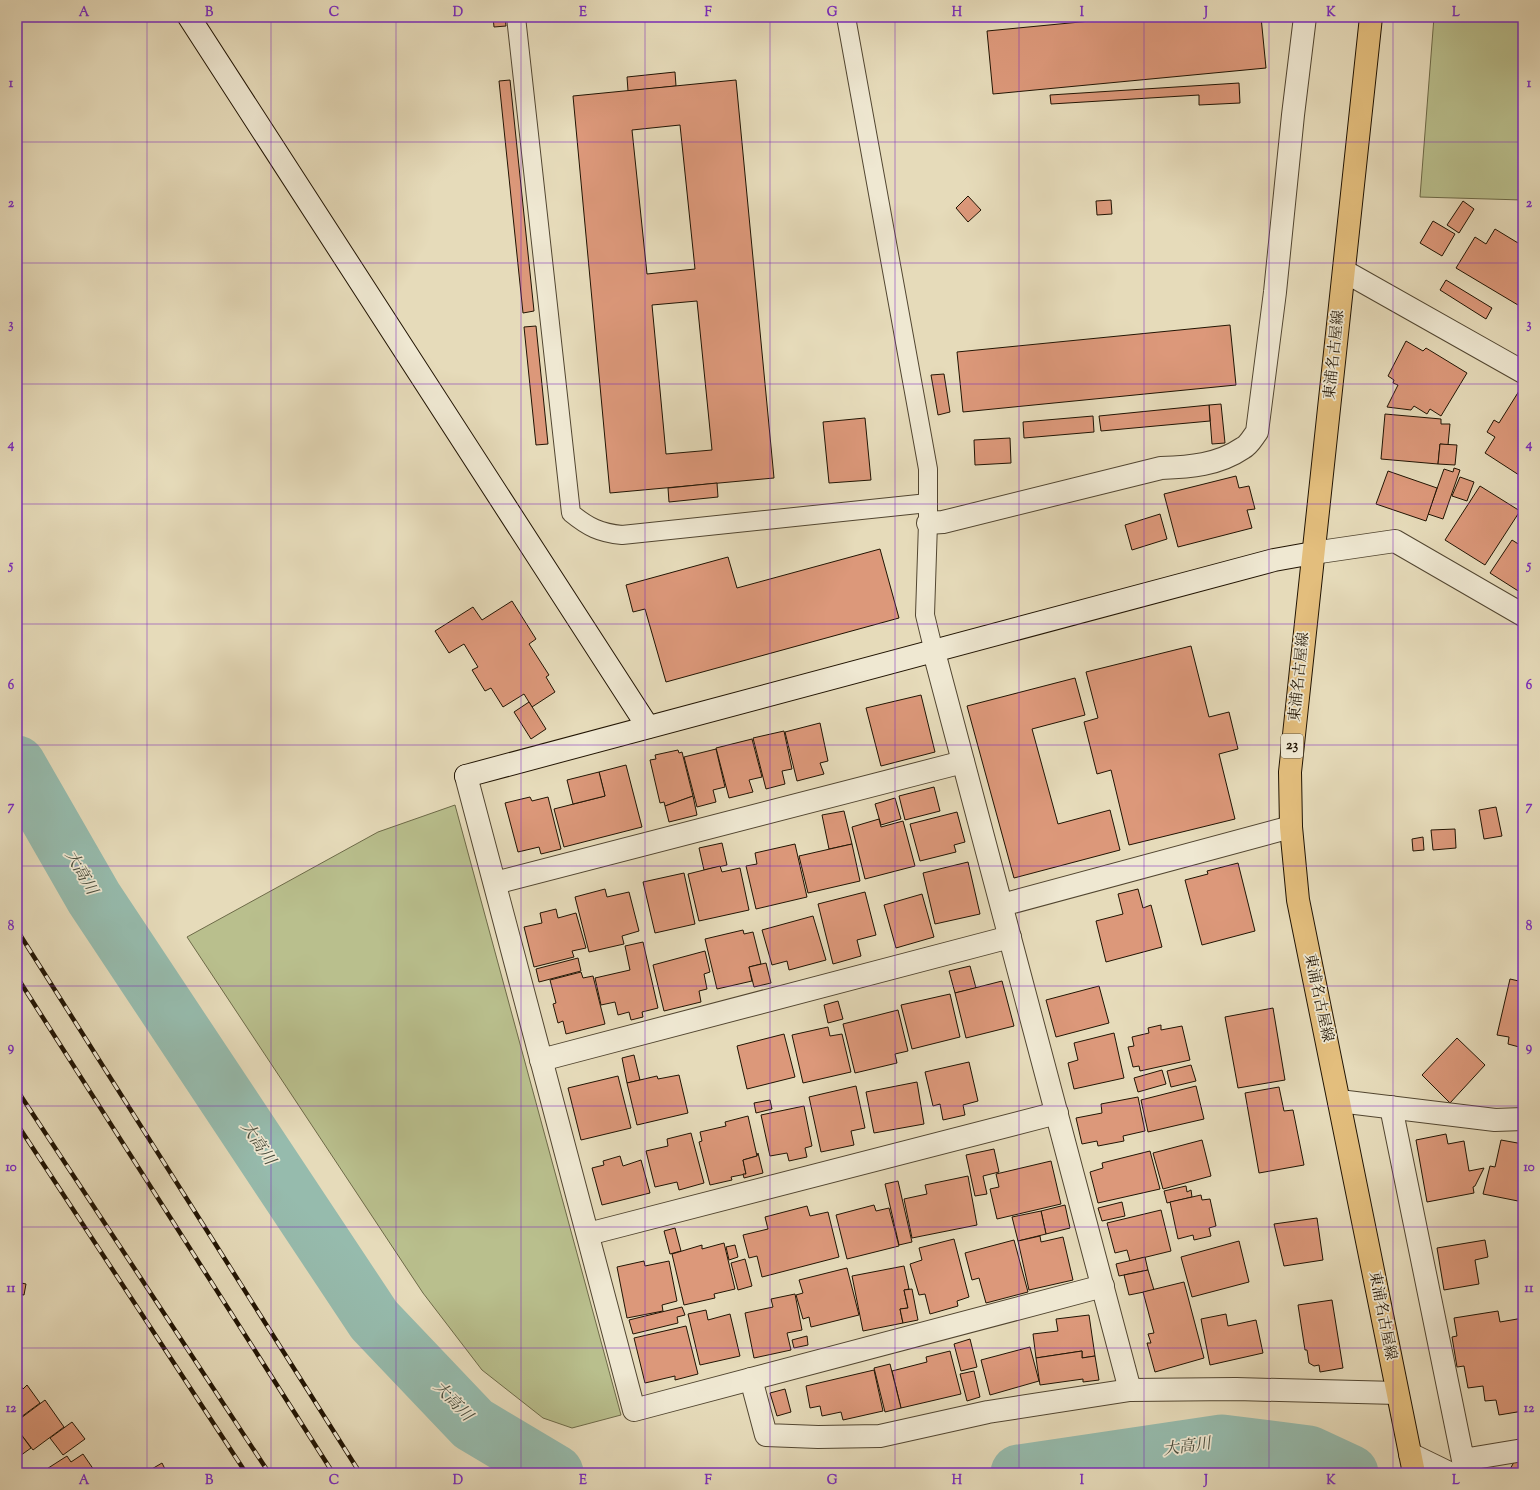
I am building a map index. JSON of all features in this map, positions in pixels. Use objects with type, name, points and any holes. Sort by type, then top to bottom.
[{"type":"main road","name":"東浦名古屋線","points":[[1371,17],[1290,772],[1291,827],[1298,900],[1412,1465]]},
{"type":"street","points":[[189,17],[648,727]]},
{"type":"street","points":[[928,513],[942,522],[1161,468],[1195,467],[1223,459],[1244,448],[1257,432],[1275,292],[1293,115],[1305,17]]},
{"type":"street","points":[[1344,271],[1523,372]]},
{"type":"street","points":[[1103,1286],[634,1410],[466,776],[1274,560],[1395,541],[1523,615]]},
{"type":"street","points":[[934,652],[1130,1390]]},
{"type":"street","points":[[495,884],[963,762]]},
{"type":"street","points":[[1002,905],[1291,827]]},
{"type":"street","points":[[541,1060],[1010,937]]},
{"type":"street","points":[[1339,1101],[1495,1120],[1523,1119]]},
{"type":"street","points":[[1391,1107],[1464,1460],[1523,1450]]},
{"type":"street","points":[[588,1234],[1057,1113]]},
{"type":"street","points":[[751,1379],[766,1435],[818,1437],[880,1436],[988,1412],[1130,1390],[1236,1389],[1397,1393]]},
{"type":"street","points":[[1412,1465],[1449,1473]]},
{"type":"lane","points":[[516,17],[571,513],[587,526],[609,534],[622,535],[928,513]]},
{"type":"lane","points":[[846,17],[928,469],[925,615],[934,652]]},
{"type":"green space","points":[[1434,17],[1523,17],[1523,200],[1420,197]]},
{"type":"green space","points":[[455,805],[621,1415],[572,1428],[543,1418],[482,1370],[423,1293],[187,937],[378,832]]},
{"type":"building","points":[[493,17],[505,17],[506,26],[494,27]]},
{"type":"building","points":[[1132,17],[1261,17],[1266,68],[993,94],[987,31]]},
{"type":"building","points":[[675,72],[676,86],[628,91],[627,77]]},
{"type":"building","points":[[510,80],[534,311],[523,313],[499,81]]},
{"type":"building","points":[[736,80],[774,478],[610,493],[573,96]],"holes":[[[680,125],[695,269],[647,274],[632,130]],[[697,301],[712,450],[666,454],[652,305]]]},
{"type":"building","points":[[1239,83],[1240,103],[1199,105],[1199,95],[1051,104],[1050,95]]},
{"type":"building","points":[[968,196],[981,210],[968,222],[956,208]]},
{"type":"building","points":[[1111,200],[1112,214],[1097,215],[1096,201]]},
{"type":"building","points":[[1463,201],[1474,209],[1459,233],[1447,225]]},
{"type":"building","points":[[1433,221],[1455,234],[1442,256],[1420,243]]},
{"type":"building","points":[[1495,229],[1523,246],[1523,308],[1456,268],[1475,237],[1486,244]]},
{"type":"building","points":[[1446,280],[1492,308],[1486,319],[1440,290]]},
{"type":"building","points":[[1230,325],[1236,385],[963,412],[957,352]]},
{"type":"building","points":[[536,326],[548,444],[536,445],[524,327]]},
{"type":"building","points":[[1406,341],[1423,351],[1426,348],[1467,373],[1441,416],[1430,409],[1427,414],[1414,406],[1411,410],[1387,407],[1398,385],[1393,383],[1394,380],[1388,376]]},
{"type":"building","points":[[944,374],[950,412],[938,415],[931,375]]},
{"type":"building","points":[[1519,391],[1523,394],[1523,468],[1519,475],[1485,453],[1495,437],[1487,432],[1494,420],[1499,423]]},
{"type":"building","points":[[1221,404],[1225,443],[1212,444],[1209,405]]},
{"type":"building","points":[[1209,405],[1210,421],[1101,431],[1099,416]]},
{"type":"building","points":[[1385,414],[1441,419],[1441,424],[1450,424],[1448,445],[1440,444],[1438,464],[1381,459]]},
{"type":"building","points":[[1093,416],[1094,432],[1024,438],[1023,422]]},
{"type":"building","points":[[865,418],[871,480],[829,483],[823,422]]},
{"type":"building","points":[[1010,438],[1011,463],[975,465],[974,440]]},
{"type":"building","points":[[1440,444],[1457,445],[1455,465],[1438,464]]},
{"type":"building","points":[[1454,468],[1460,470],[1443,519],[1428,514],[1444,469],[1453,472]]},
{"type":"building","points":[[1388,471],[1437,488],[1426,521],[1376,504]]},
{"type":"building","points":[[1236,476],[1239,488],[1249,486],[1255,509],[1247,510],[1252,528],[1178,547],[1164,494]]},
{"type":"building","points":[[1460,477],[1474,482],[1467,501],[1452,496]]},
{"type":"building","points":[[717,483],[718,497],[669,502],[668,488]]},
{"type":"building","points":[[1480,486],[1520,511],[1485,565],[1445,540]]},
{"type":"building","points":[[1160,514],[1167,539],[1132,550],[1125,525]]},
{"type":"building","points":[[1512,540],[1523,547],[1523,594],[1490,573]]},
{"type":"building","points":[[880,549],[899,618],[666,682],[645,609],[633,612],[626,585],[728,557],[737,588]]},
{"type":"building","points":[[512,601],[536,639],[529,644],[549,675],[546,677],[555,692],[532,707],[524,694],[503,707],[491,688],[485,691],[472,670],[478,667],[464,644],[449,653],[435,631],[473,607],[482,620]]},
{"type":"building","points":[[1191,646],[1209,717],[1229,712],[1238,749],[1219,754],[1235,819],[1129,845],[1111,770],[1097,774],[1084,722],[1098,718],[1086,672]]},
{"type":"building","points":[[1075,678],[1085,715],[1032,729],[1058,824],[1110,810],[1120,850],[1014,878],[967,706]]},
{"type":"building","points":[[921,695],[935,752],[881,766],[866,708]]},
{"type":"building","points":[[529,702],[546,729],[531,739],[514,712]]},
{"type":"building","points":[[820,723],[828,761],[820,763],[824,774],[797,781],[785,732]]},
{"type":"building","points":[[784,731],[792,769],[782,771],[785,784],[766,789],[753,738]]},
{"type":"building","points":[[752,739],[762,777],[749,780],[753,792],[729,798],[716,748]]},
{"type":"building","points":[[716,749],[725,787],[713,790],[716,802],[697,807],[684,757]]},
{"type":"building","points":[[678,750],[679,753],[682,752],[693,796],[665,806],[664,802],[660,803],[650,760],[656,759],[655,755]]},
{"type":"building","points":[[626,765],[642,827],[564,847],[554,809],[605,796],[599,772]]},
{"type":"building","points":[[599,772],[605,796],[573,804],[567,780]]},
{"type":"building","points":[[934,787],[940,811],[905,820],[899,796]]},
{"type":"building","points":[[693,796],[697,815],[669,822],[665,806]]},
{"type":"building","points":[[530,797],[532,801],[548,797],[561,849],[541,854],[539,847],[518,852],[505,803]]},
{"type":"building","points":[[895,798],[901,819],[881,825],[875,804]]},
{"type":"building","points":[[1496,807],[1502,836],[1484,839],[1479,810]]},
{"type":"building","points":[[844,811],[852,844],[829,849],[822,815]]},
{"type":"building","points":[[957,812],[965,842],[954,845],[956,852],[920,861],[910,824]]},
{"type":"building","points":[[879,819],[881,827],[903,821],[915,866],[865,879],[852,827]]},
{"type":"building","points":[[1455,829],[1456,848],[1433,850],[1431,830]]},
{"type":"building","points":[[1423,837],[1424,850],[1413,851],[1412,839]]},
{"type":"building","points":[[722,843],[727,865],[704,870],[699,848]]},
{"type":"building","points":[[795,844],[807,897],[756,909],[746,866],[757,864],[755,853]]},
{"type":"building","points":[[852,844],[860,881],[808,893],[799,856]]},
{"type":"building","points":[[968,862],[980,914],[935,924],[923,873]]},
{"type":"building","points":[[1238,863],[1255,931],[1202,945],[1185,880],[1208,874],[1207,871]]},
{"type":"building","points":[[720,866],[722,872],[740,868],[749,910],[699,921],[688,874]]},
{"type":"building","points":[[684,873],[695,924],[655,933],[643,882]]},
{"type":"building","points":[[605,889],[607,897],[629,892],[639,931],[622,936],[624,944],[589,952],[575,897]]},
{"type":"building","points":[[1138,889],[1143,908],[1151,905],[1162,947],[1106,962],[1096,921],[1123,914],[1118,894]]},
{"type":"building","points":[[865,892],[876,935],[857,940],[861,956],[833,964],[818,904]]},
{"type":"building","points":[[922,894],[934,937],[896,948],[884,905]]},
{"type":"building","points":[[556,909],[558,918],[576,913],[586,948],[572,951],[574,957],[534,967],[524,927],[542,923],[540,913]]},
{"type":"building","points":[[813,916],[826,960],[789,970],[787,961],[772,965],[762,930]]},
{"type":"building","points":[[743,930],[744,934],[753,932],[761,964],[749,967],[752,981],[717,989],[705,939]]},
{"type":"building","points":[[643,942],[658,1008],[642,1012],[643,1017],[631,1020],[629,1012],[618,1015],[615,1002],[601,1005],[595,978],[630,970],[625,946]]},
{"type":"building","points":[[705,951],[710,972],[704,974],[707,989],[699,991],[701,1002],[664,1011],[653,965]]},
{"type":"building","points":[[578,958],[581,971],[539,982],[536,969]]},
{"type":"building","points":[[766,963],[771,983],[754,987],[749,967]]},
{"type":"building","points":[[970,966],[976,988],[955,993],[949,971]]},
{"type":"building","points":[[581,972],[583,978],[593,976],[605,1024],[566,1034],[563,1021],[558,1023],[553,1004],[556,1003],[550,980]]},
{"type":"building","points":[[1510,979],[1523,982],[1523,1048],[1508,1044],[1509,1037],[1497,1035]]},
{"type":"building","points":[[1002,981],[1014,1026],[966,1038],[955,993]]},
{"type":"building","points":[[1099,986],[1109,1023],[1056,1037],[1046,1000]]},
{"type":"building","points":[[950,994],[960,1037],[912,1049],[901,1005]]},
{"type":"building","points":[[838,1001],[843,1019],[828,1023],[824,1005]]},
{"type":"building","points":[[1273,1008],[1285,1080],[1238,1088],[1225,1017]]},
{"type":"building","points":[[898,1010],[908,1051],[895,1054],[897,1063],[855,1073],[843,1024]]},
{"type":"building","points":[[1161,1025],[1161,1030],[1182,1026],[1190,1060],[1140,1071],[1139,1066],[1133,1067],[1128,1047],[1134,1046],[1132,1037],[1149,1033],[1148,1028]]},
{"type":"building","points":[[828,1027],[830,1036],[842,1034],[851,1072],[803,1083],[792,1035]]},
{"type":"building","points":[[1114,1033],[1124,1078],[1074,1089],[1068,1063],[1078,1060],[1074,1043]]},
{"type":"building","points":[[784,1034],[795,1077],[747,1089],[737,1046]]},
{"type":"building","points":[[1457,1038],[1485,1065],[1450,1103],[1422,1075]]},
{"type":"building","points":[[634,1055],[640,1080],[627,1083],[622,1058]]},
{"type":"building","points":[[969,1062],[978,1101],[963,1105],[965,1115],[943,1120],[940,1104],[933,1106],[925,1072]]},
{"type":"building","points":[[1191,1065],[1196,1081],[1171,1087],[1167,1071]]},
{"type":"building","points":[[1162,1070],[1166,1084],[1138,1092],[1134,1078]]},
{"type":"building","points":[[679,1075],[688,1113],[637,1125],[627,1083],[657,1076],[658,1079]]},
{"type":"building","points":[[618,1076],[631,1128],[581,1140],[568,1088]]},
{"type":"building","points":[[917,1082],[924,1124],[874,1133],[866,1092]]},
{"type":"building","points":[[856,1086],[865,1128],[851,1131],[854,1145],[821,1152],[809,1097]]},
{"type":"building","points":[[1196,1086],[1204,1119],[1148,1132],[1141,1100]]},
{"type":"building","points":[[1279,1087],[1284,1111],[1293,1110],[1304,1165],[1259,1173],[1245,1093]]},
{"type":"building","points":[[1138,1097],[1145,1131],[1123,1136],[1124,1141],[1098,1146],[1097,1141],[1082,1144],[1076,1118],[1102,1113],[1101,1104]]},
{"type":"building","points":[[770,1100],[772,1109],[756,1113],[754,1103]]},
{"type":"building","points":[[804,1106],[812,1146],[805,1148],[807,1157],[789,1161],[787,1153],[770,1156],[761,1115]]},
{"type":"building","points":[[748,1116],[757,1156],[743,1160],[746,1174],[731,1177],[732,1180],[710,1185],[699,1142],[702,1141],[700,1132],[726,1126],[725,1122]]},
{"type":"building","points":[[691,1133],[704,1183],[679,1190],[677,1182],[655,1187],[646,1151],[668,1146],[667,1139]]},
{"type":"building","points":[[1446,1134],[1448,1144],[1464,1141],[1469,1171],[1484,1168],[1475,1186],[1473,1187],[1474,1193],[1427,1202],[1416,1140]]},
{"type":"building","points":[[1202,1140],[1211,1176],[1163,1189],[1153,1153]]},
{"type":"building","points":[[1501,1140],[1523,1144],[1523,1202],[1483,1194],[1490,1166],[1495,1167]]},
{"type":"building","points":[[994,1149],[999,1172],[983,1176],[987,1194],[975,1196],[966,1155]]},
{"type":"building","points":[[1150,1151],[1160,1189],[1098,1203],[1090,1172],[1103,1168],[1102,1163]]},
{"type":"building","points":[[758,1153],[763,1173],[744,1178],[743,1174],[746,1174],[743,1160],[757,1156]]},
{"type":"building","points":[[620,1156],[623,1166],[641,1160],[650,1193],[602,1205],[592,1168],[604,1165],[603,1161]]},
{"type":"building","points":[[1051,1161],[1061,1204],[997,1219],[990,1189],[999,1187],[996,1174]]},
{"type":"building","points":[[968,1176],[977,1225],[912,1238],[904,1199],[927,1194],[925,1185]]},
{"type":"building","points":[[898,1181],[912,1242],[899,1245],[885,1184]]},
{"type":"building","points":[[1186,1186],[1187,1192],[1191,1190],[1192,1197],[1167,1203],[1164,1191]]},
{"type":"building","points":[[1201,1195],[1202,1200],[1210,1199],[1216,1226],[1209,1228],[1211,1236],[1194,1240],[1193,1235],[1178,1239],[1170,1202]]},
{"type":"building","points":[[1122,1202],[1125,1216],[1102,1221],[1098,1208]]},
{"type":"building","points":[[874,1205],[876,1211],[889,1208],[899,1246],[847,1259],[836,1215]]},
{"type":"building","points":[[1065,1205],[1070,1228],[1046,1234],[1041,1211]]},
{"type":"building","points":[[807,1206],[810,1216],[828,1212],[839,1257],[762,1277],[757,1256],[749,1258],[743,1235],[768,1229],[765,1217]]},
{"type":"building","points":[[1161,1210],[1171,1251],[1130,1261],[1127,1250],[1115,1253],[1107,1223]]},
{"type":"building","points":[[1041,1211],[1046,1234],[1018,1241],[1012,1217]]},
{"type":"building","points":[[1317,1218],[1323,1260],[1284,1266],[1274,1224]]},
{"type":"building","points":[[675,1228],[681,1251],[670,1254],[664,1231]]},
{"type":"building","points":[[1040,1236],[1041,1242],[1063,1237],[1073,1280],[1029,1290],[1018,1241]]},
{"type":"building","points":[[954,1239],[969,1297],[957,1301],[958,1306],[930,1314],[925,1294],[919,1295],[910,1264],[922,1260],[919,1248]]},
{"type":"building","points":[[1014,1240],[1028,1292],[986,1303],[979,1278],[972,1280],[965,1253]]},
{"type":"building","points":[[1485,1240],[1488,1257],[1475,1260],[1479,1284],[1444,1290],[1437,1248]]},
{"type":"building","points":[[1239,1241],[1249,1282],[1192,1297],[1181,1257]]},
{"type":"building","points":[[724,1243],[735,1289],[714,1294],[715,1298],[684,1305],[672,1254],[702,1245],[702,1249]]},
{"type":"building","points":[[735,1245],[738,1257],[729,1260],[726,1247]]},
{"type":"building","points":[[1145,1257],[1148,1270],[1119,1276],[1116,1264]]},
{"type":"building","points":[[745,1259],[752,1286],[738,1290],[731,1263]]},
{"type":"building","points":[[644,1261],[645,1266],[669,1261],[677,1301],[662,1305],[663,1311],[627,1318],[617,1267]]},
{"type":"building","points":[[904,1266],[909,1289],[904,1290],[908,1308],[900,1309],[903,1323],[863,1331],[852,1276]]},
{"type":"building","points":[[847,1268],[859,1315],[811,1327],[809,1317],[803,1319],[796,1295],[803,1293],[799,1280]]},
{"type":"building","points":[[1148,1270],[1154,1290],[1129,1295],[1124,1275]]},
{"type":"building","points":[[17,1282],[26,1284],[24,1295],[17,1294]]},
{"type":"building","points":[[1184,1282],[1204,1358],[1155,1372],[1147,1343],[1151,1343],[1148,1334],[1154,1333],[1143,1292]]},
{"type":"building","points":[[912,1289],[918,1320],[903,1323],[900,1309],[908,1308],[904,1290]]},
{"type":"building","points":[[795,1294],[802,1330],[787,1333],[791,1350],[754,1358],[745,1313],[773,1307],[771,1299]]},
{"type":"building","points":[[1332,1300],[1343,1368],[1320,1372],[1319,1365],[1314,1366],[1309,1363],[1307,1350],[1305,1350],[1298,1305]]},
{"type":"building","points":[[682,1307],[685,1315],[677,1317],[678,1323],[633,1334],[629,1320]]},
{"type":"building","points":[[706,1310],[708,1320],[730,1314],[740,1356],[700,1365],[688,1314]]},
{"type":"building","points":[[1498,1311],[1500,1322],[1523,1318],[1523,1411],[1499,1415],[1496,1400],[1485,1401],[1483,1386],[1468,1388],[1464,1366],[1457,1367],[1452,1337],[1457,1336],[1454,1318]]},
{"type":"building","points":[[1226,1314],[1228,1326],[1256,1320],[1263,1353],[1210,1365],[1201,1319]]},
{"type":"building","points":[[1089,1315],[1095,1356],[1082,1358],[1082,1351],[1036,1358],[1033,1334],[1058,1331],[1056,1319]]},
{"type":"building","points":[[686,1326],[698,1374],[675,1380],[675,1376],[645,1383],[634,1338]]},
{"type":"building","points":[[807,1336],[808,1345],[794,1348],[792,1340]]},
{"type":"building","points":[[970,1339],[977,1367],[961,1371],[954,1344]]},
{"type":"building","points":[[1030,1347],[1039,1381],[990,1395],[981,1360]]},
{"type":"building","points":[[950,1351],[961,1394],[901,1408],[892,1371],[927,1362],[926,1357]]},
{"type":"building","points":[[1082,1351],[1082,1358],[1095,1356],[1099,1380],[1083,1382],[1083,1379],[1040,1385],[1036,1358]]},
{"type":"building","points":[[890,1364],[901,1408],[885,1412],[874,1368]]},
{"type":"building","points":[[874,1370],[883,1411],[843,1420],[841,1412],[822,1416],[820,1406],[810,1408],[806,1386]]},
{"type":"building","points":[[974,1371],[980,1397],[967,1401],[960,1374]]},
{"type":"building","points":[[17,1381],[23,1389],[27,1385],[40,1403],[17,1420]]},
{"type":"building","points":[[785,1389],[791,1412],[777,1416],[770,1393]]},
{"type":"building","points":[[45,1400],[64,1427],[33,1450],[17,1429],[17,1421]]},
{"type":"building","points":[[72,1422],[85,1439],[63,1455],[50,1438]]},
{"type":"building","points":[[17,1429],[31,1448],[17,1458]]},
{"type":"building","points":[[83,1454],[96,1473],[42,1472],[67,1456],[71,1462]]},
{"type":"building","points":[[1523,1460],[1523,1473],[1508,1473],[1514,1462]]},
{"type":"building","points":[[162,1463],[167,1473],[145,1473]]},
{"type":"waterway","name":"大高川","points":[[17,764],[94,898],[374,1320],[473,1424],[555,1473]]},
{"type":"waterway","name":"大高川","points":[[1019,1473],[1222,1443],[1309,1454],[1350,1473]]},
{"type":"railway","points":[[17,930],[360,1473]]},
{"type":"railway","points":[[17,977],[333,1473]]},
{"type":"railway","points":[[17,1090],[269,1473]]},
{"type":"railway","points":[[17,1124],[246,1473]]}]
